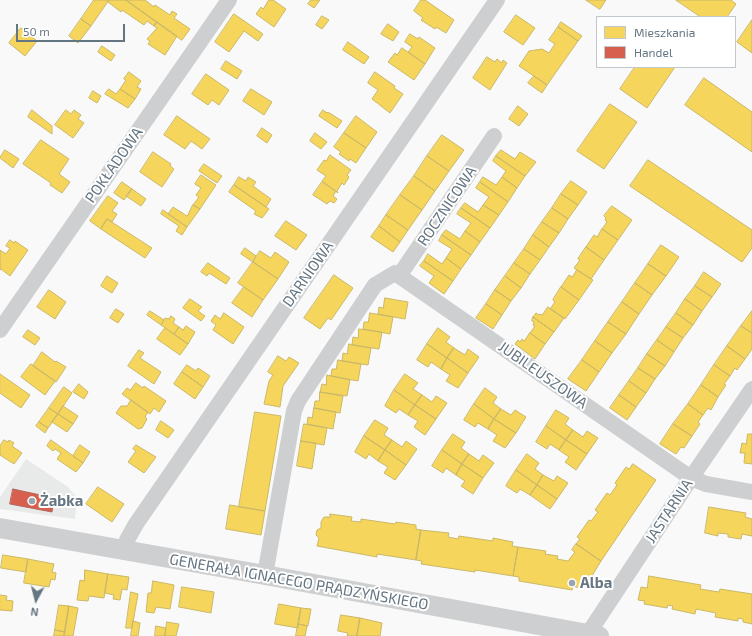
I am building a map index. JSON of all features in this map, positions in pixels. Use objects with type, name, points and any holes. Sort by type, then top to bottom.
[{"type":"street","name":"POKŁADOWA","points":[[0,330],[229,0]]},
{"type":"street","name":"DARNIOWA","points":[[126,550],[127,540],[136,524],[497,0]]},
{"type":"street","name":"ROCZNICOWA","points":[[397,275],[494,136]]},
{"type":"street","name":"JUBILEUSZOWA","points":[[397,275],[691,478],[706,484],[752,492]]},
{"type":"street","points":[[265,575],[294,411],[298,402],[375,285],[397,275]]},
{"type":"street","name":"JASTARNIA","points":[[593,635],[691,478],[752,389]]},
{"type":"street","name":"GENERAŁA IGNACEGO PRĄDZYŃSKIEGO","points":[[0,528],[593,635]]},
{"type":"shaded area","points":[[26,459],[68,487],[77,498],[75,519],[0,509],[0,497]]},
{"type":"building: Mieszkania","points":[[94,0],[109,0],[91,26],[81,19]]},
{"type":"building: Mieszkania","points":[[109,0],[126,0],[157,22],[154,26],[147,21],[144,25],[122,10],[121,12],[108,2]]},
{"type":"building: Mieszkania","points":[[126,0],[145,0],[154,7],[155,5],[170,15],[172,11],[177,14],[174,18],[190,29],[182,40]]},
{"type":"building: Mieszkania","points":[[269,0],[273,0],[286,9],[274,27],[256,14],[261,7],[263,9]]},
{"type":"building: Mieszkania","points":[[311,0],[320,0],[314,8],[308,4]]},
{"type":"building: Mieszkania","points":[[421,0],[425,0],[454,20],[446,33],[436,27],[435,29],[421,20],[423,18],[414,11]]},
{"type":"building: Mieszkania","points":[[586,0],[606,0],[600,9]]},
{"type":"building: Mieszkania","points":[[676,0],[731,0],[736,4],[728,16],[700,16]]},
{"type":"building: Mieszkania","points":[[234,14],[263,34],[258,41],[244,31],[229,52],[215,42]]},
{"type":"building: Mieszkania","points":[[516,15],[535,28],[523,45],[504,32]]},
{"type":"building: Mieszkania","points":[[322,16],[329,20],[322,29],[316,25]]},
{"type":"building: Mieszkania","points":[[81,19],[91,26],[78,43],[69,36]]},
{"type":"building: Mieszkania","points":[[752,20],[752,53],[737,42]]},
{"type":"building: Mieszkania","points":[[157,22],[177,36],[165,55],[148,44],[150,41],[147,39],[157,28],[154,26]]},
{"type":"building: Mieszkania","points":[[561,22],[582,36],[578,41],[558,27]]},
{"type":"building: Mieszkania","points":[[388,24],[399,32],[393,41],[381,34]]},
{"type":"building: Mieszkania","points":[[558,27],[578,41],[547,85],[519,66],[529,51],[542,49],[549,53],[555,44],[549,40]]},
{"type":"building: Mieszkania","points":[[21,28],[37,41],[25,56],[9,43]]},
{"type":"building: Mieszkania","points":[[410,34],[418,39],[419,37],[435,48],[425,64],[408,52],[412,47],[405,42]]},
{"type":"building: Mieszkania","points":[[348,42],[369,57],[364,64],[343,50]]},
{"type":"building: Mieszkania","points":[[102,46],[115,55],[111,61],[98,52]]},
{"type":"building: Mieszkania","points":[[402,48],[425,64],[414,80],[388,62],[395,53],[397,55]]},
{"type":"building: Mieszkania","points":[[487,57],[495,62],[497,59],[502,63],[503,60],[507,63],[490,90],[473,78]]},
{"type":"building: Mieszkania","points":[[226,61],[242,71],[237,79],[221,69]]},
{"type":"building: Mieszkania","points":[[634,68],[674,68],[647,108],[620,89]]},
{"type":"building: Mieszkania","points":[[129,72],[141,81],[137,87],[141,89],[135,99],[120,89]]},
{"type":"building: Mieszkania","points":[[375,72],[395,86],[394,88],[403,94],[390,113],[372,99],[378,90],[368,83]]},
{"type":"building: Mieszkania","points":[[206,74],[229,90],[219,105],[212,100],[208,105],[192,94]]},
{"type":"building: Mieszkania","points":[[534,76],[547,85],[542,93],[528,83]]},
{"type":"building: Mieszkania","points":[[704,78],[752,112],[752,152],[685,105]]},
{"type":"building: Mieszkania","points":[[109,89],[116,94],[120,89],[135,99],[128,108],[105,94]]},
{"type":"building: Mieszkania","points":[[251,89],[272,102],[264,115],[243,101]]},
{"type":"building: Mieszkania","points":[[93,91],[101,96],[97,103],[89,98]]},
{"type":"building: Mieszkania","points":[[610,104],[637,122],[604,169],[577,151]]},
{"type":"building: Mieszkania","points":[[518,106],[528,114],[519,126],[509,119]]},
{"type":"building: Mieszkania","points":[[32,110],[52,126],[52,134],[28,117]]},
{"type":"building: Mieszkania","points":[[66,110],[71,114],[74,110],[81,115],[78,119],[84,123],[73,138],[55,125]]},
{"type":"building: Mieszkania","points":[[323,110],[342,121],[337,128],[319,116]]},
{"type":"building: Mieszkania","points":[[177,116],[210,139],[202,149],[191,141],[185,149],[164,135]]},
{"type":"building: Mieszkania","points":[[356,116],[377,132],[366,148],[344,133]]},
{"type":"building: Mieszkania","points":[[262,128],[272,135],[267,143],[257,136]]},
{"type":"building: Mieszkania","points":[[315,133],[327,142],[321,149],[310,141]]},
{"type":"building: Mieszkania","points":[[344,133],[366,148],[356,163],[350,159],[349,161],[339,154],[341,152],[334,147]]},
{"type":"building: Mieszkania","points":[[442,135],[464,150],[449,171],[427,156]]},
{"type":"building: Mieszkania","points":[[41,140],[69,159],[59,174],[70,182],[62,193],[50,185],[51,183],[23,164]]},
{"type":"building: Mieszkania","points":[[5,150],[19,159],[13,168],[0,158]]},
{"type":"building: Mieszkania","points":[[501,150],[515,159],[520,152],[536,162],[525,176],[496,156]]},
{"type":"building: Mieszkania","points":[[153,152],[171,164],[170,166],[174,169],[162,187],[140,172]]},
{"type":"building: Mieszkania","points":[[330,155],[351,170],[347,175],[349,177],[344,185],[342,183],[337,191],[338,193],[322,181],[326,176],[317,170],[324,160],[326,161]]},
{"type":"building: Mieszkania","points":[[427,156],[449,171],[435,191],[414,176]]},
{"type":"building: Mieszkania","points":[[496,156],[525,176],[517,188],[502,177],[506,171],[493,161]]},
{"type":"building: Mieszkania","points":[[648,160],[752,230],[752,248],[742,262],[630,186]]},
{"type":"building: Mieszkania","points":[[204,164],[222,176],[217,183],[199,171]]},
{"type":"building: Mieszkania","points":[[201,175],[216,185],[200,209],[193,205],[199,197],[196,195],[201,188],[195,184]]},
{"type":"building: Mieszkania","points":[[414,176],[435,191],[422,210],[400,195]]},
{"type":"building: Mieszkania","points":[[239,177],[246,181],[248,177],[256,182],[253,186],[271,199],[266,207],[234,185]]},
{"type":"building: Mieszkania","points":[[483,177],[496,185],[502,177],[517,188],[508,202],[480,182]]},
{"type":"building: Mieszkania","points":[[571,181],[587,192],[578,205],[561,194]]},
{"type":"building: Mieszkania","points":[[122,182],[132,189],[124,200],[114,193]]},
{"type":"building: Mieszkania","points":[[322,182],[336,191],[333,196],[337,199],[334,203],[330,201],[327,204],[313,195]]},
{"type":"building: Mieszkania","points":[[480,182],[508,202],[499,215],[483,205],[489,197],[476,188]]},
{"type":"building: Mieszkania","points":[[234,185],[269,209],[262,218],[254,214],[256,211],[229,192]]},
{"type":"building: Mieszkania","points":[[132,189],[146,199],[141,206],[126,196]]},
{"type":"building: Mieszkania","points":[[561,194],[578,205],[568,219],[552,208]]},
{"type":"building: Mieszkania","points":[[400,195],[422,210],[408,230],[386,215]]},
{"type":"building: Mieszkania","points":[[108,196],[118,203],[112,211],[117,214],[112,222],[107,219],[101,229],[90,221]]},
{"type":"building: Mieszkania","points":[[465,203],[478,212],[483,205],[499,215],[490,228],[461,208]]},
{"type":"building: Mieszkania","points":[[193,205],[200,209],[187,227],[168,214],[173,207],[187,216]]},
{"type":"building: Mieszkania","points":[[612,206],[632,220],[618,240],[602,229],[607,222],[604,216]]},
{"type":"building: Mieszkania","points":[[461,208],[490,228],[480,242],[465,231],[471,223],[457,214]]},
{"type":"building: Mieszkania","points":[[552,208],[568,219],[559,233],[542,222]]},
{"type":"building: Mieszkania","points":[[163,210],[187,227],[182,235],[176,231],[179,226],[161,214]]},
{"type":"building: Mieszkania","points":[[386,215],[408,230],[400,242],[379,226]]},
{"type":"building: Mieszkania","points":[[107,219],[152,248],[145,258],[101,229]]},
{"type":"building: Mieszkania","points":[[286,221],[307,235],[296,250],[275,236]]},
{"type":"building: Mieszkania","points":[[542,222],[559,233],[549,247],[533,235]]},
{"type":"building: Mieszkania","points":[[379,226],[400,242],[393,252],[371,237]]},
{"type":"building: Mieszkania","points":[[602,229],[618,240],[604,260],[586,247],[594,235],[597,237]]},
{"type":"building: Mieszkania","points":[[446,230],[460,239],[465,231],[480,242],[471,255],[442,235]]},
{"type":"building: Mieszkania","points":[[442,235],[471,255],[461,269],[446,258],[452,249],[439,241]]},
{"type":"building: Mieszkania","points":[[533,235],[549,247],[540,260],[524,249]]},
{"type":"building: Mieszkania","points":[[10,240],[14,243],[15,241],[28,250],[10,276],[1,269],[0,270],[0,250],[6,254],[10,248],[6,246]]},
{"type":"building: Mieszkania","points":[[661,245],[679,257],[666,276],[648,264]]},
{"type":"building: Mieszkania","points":[[586,247],[604,260],[591,279],[574,268],[580,260],[578,259]]},
{"type":"building: Mieszkania","points":[[245,248],[256,256],[253,262],[241,254]]},
{"type":"building: Mieszkania","points":[[524,249],[540,260],[530,274],[514,263]]},
{"type":"building: Mieszkania","points":[[260,251],[271,258],[275,252],[289,262],[278,279],[253,262]]},
{"type":"building: Mieszkania","points":[[428,254],[442,264],[446,258],[461,269],[453,281],[424,261]]},
{"type":"building: Mieszkania","points":[[424,261],[453,281],[444,294],[429,283],[434,276],[420,266]]},
{"type":"building: Mieszkania","points":[[253,262],[278,279],[263,300],[238,283]]},
{"type":"building: Mieszkania","points":[[208,263],[230,278],[226,284],[209,273],[207,276],[201,272]]},
{"type":"building: Mieszkania","points":[[514,263],[530,274],[521,288],[505,276]]},
{"type":"building: Mieszkania","points":[[648,264],[666,276],[652,295],[635,283]]},
{"type":"building: Mieszkania","points":[[577,270],[593,280],[579,300],[561,287],[569,275],[572,277]]},
{"type":"building: Mieszkania","points":[[704,272],[721,284],[712,297],[695,286]]},
{"type":"building: Mieszkania","points":[[334,275],[353,288],[331,320],[328,318],[320,329],[304,318]]},
{"type":"building: Mieszkania","points":[[107,276],[118,283],[112,293],[101,286]]},
{"type":"building: Mieszkania","points":[[505,276],[521,288],[511,301],[495,290]]},
{"type":"building: Mieszkania","points":[[635,283],[652,295],[639,314],[622,302]]},
{"type":"building: Mieszkania","points":[[695,286],[712,297],[702,311],[685,299]]},
{"type":"building: Mieszkania","points":[[244,287],[263,300],[252,317],[232,303]]},
{"type":"building: Mieszkania","points":[[561,287],[579,300],[565,319],[550,309],[555,302],[553,300]]},
{"type":"building: Mieszkania","points":[[49,290],[66,302],[55,319],[37,307]]},
{"type":"building: Mieszkania","points":[[495,290],[511,301],[502,315],[486,304]]},
{"type":"building: Mieszkania","points":[[385,298],[408,302],[405,319],[378,314],[379,307],[383,308]]},
{"type":"building: Mieszkania","points":[[190,299],[202,307],[198,311],[205,316],[201,321],[183,308]]},
{"type":"building: Mieszkania","points":[[685,299],[702,311],[693,325],[676,313]]},
{"type":"building: Mieszkania","points":[[622,302],[639,314],[626,334],[608,322]]},
{"type":"building: Mieszkania","points":[[486,304],[502,315],[493,329],[476,318]]},
{"type":"building: Mieszkania","points":[[548,307],[564,318],[554,332],[533,317],[536,313],[542,315]]},
{"type":"building: Mieszkania","points":[[116,309],[124,314],[118,323],[110,318]]},
{"type":"building: Mieszkania","points":[[150,311],[164,320],[161,325],[147,315]]},
{"type":"building: Mieszkania","points":[[752,311],[752,333],[741,326]]},
{"type":"building: Mieszkania","points":[[224,313],[244,327],[233,344],[213,330],[216,325],[211,321],[215,315],[220,319]]},
{"type":"building: Mieszkania","points":[[370,313],[393,317],[390,334],[363,329],[364,322],[368,322]]},
{"type":"building: Mieszkania","points":[[676,313],[693,325],[683,338],[666,327]]},
{"type":"building: Mieszkania","points":[[171,316],[175,319],[173,323],[179,327],[174,334],[161,325],[165,318],[169,319]]},
{"type":"building: Mieszkania","points":[[533,317],[554,332],[545,344],[530,333],[535,326],[533,325],[534,322],[532,321]]},
{"type":"building: Mieszkania","points":[[608,322],[626,334],[612,353],[595,341]]},
{"type":"building: Mieszkania","points":[[186,326],[195,332],[188,344],[174,334],[179,327],[183,330]]},
{"type":"building: Mieszkania","points":[[741,326],[752,333],[752,349],[745,359],[727,346]]},
{"type":"building: Mieszkania","points":[[666,327],[683,338],[674,352],[657,340]]},
{"type":"building: Mieszkania","points":[[165,328],[188,344],[180,355],[157,339]]},
{"type":"building: Mieszkania","points":[[438,328],[450,337],[446,342],[454,348],[447,358],[427,344]]},
{"type":"building: Mieszkania","points":[[359,329],[382,332],[379,349],[352,345],[353,337],[358,338]]},
{"type":"building: Mieszkania","points":[[28,330],[40,338],[35,345],[23,337]]},
{"type":"building: Mieszkania","points":[[530,333],[545,344],[535,359],[515,344],[518,340],[520,342],[522,339],[524,341]]},
{"type":"building: Mieszkania","points":[[657,340],[674,352],[665,366],[647,354]]},
{"type":"building: Mieszkania","points":[[595,341],[612,353],[599,372],[582,360]]},
{"type":"building: Mieszkania","points":[[349,344],[371,348],[368,365],[342,361],[343,353],[347,354]]},
{"type":"building: Mieszkania","points":[[427,344],[447,358],[441,369],[431,362],[428,367],[417,360]]},
{"type":"building: Mieszkania","points":[[727,346],[745,359],[737,370],[735,368],[730,376],[714,365]]},
{"type":"building: Mieszkania","points":[[454,348],[465,355],[468,349],[479,357],[468,373],[447,358]]},
{"type":"building: Mieszkania","points":[[139,350],[144,353],[140,358],[161,372],[154,384],[128,366]]},
{"type":"building: Mieszkania","points":[[42,352],[55,362],[56,361],[66,367],[56,382],[33,366]]},
{"type":"building: Mieszkania","points":[[647,354],[665,366],[655,379],[638,368]]},
{"type":"building: Mieszkania","points":[[278,356],[286,361],[289,357],[299,363],[283,386],[280,407],[264,404],[269,381],[273,375],[268,372]]},
{"type":"building: Mieszkania","points":[[447,358],[468,373],[458,388],[446,381],[450,375],[441,369]]},
{"type":"building: Mieszkania","points":[[338,360],[361,364],[358,381],[331,376],[332,369],[336,369]]},
{"type":"building: Mieszkania","points":[[582,360],[599,372],[586,391],[568,379]]},
{"type":"building: Mieszkania","points":[[31,364],[55,381],[45,395],[21,377]]},
{"type":"building: Mieszkania","points":[[187,365],[196,371],[198,368],[210,376],[203,387],[182,372]]},
{"type":"building: Mieszkania","points":[[714,365],[730,376],[724,384],[726,385],[718,397],[701,385]]},
{"type":"building: Mieszkania","points":[[638,368],[655,379],[646,393],[629,381]]},
{"type":"building: Mieszkania","points":[[182,372],[203,387],[195,399],[174,384]]},
{"type":"building: Mieszkania","points":[[0,374],[30,395],[21,408],[0,393]]},
{"type":"building: Mieszkania","points":[[405,374],[418,383],[413,389],[422,395],[415,405],[394,390]]},
{"type":"building: Mieszkania","points":[[327,375],[350,380],[347,396],[320,392],[322,384],[326,385]]},
{"type":"building: Mieszkania","points":[[629,381],[646,393],[636,407],[619,395]]},
{"type":"building: Mieszkania","points":[[136,383],[143,388],[144,386],[166,401],[159,412],[154,408],[150,414],[122,394],[127,388],[130,390]]},
{"type":"building: Mieszkania","points":[[79,384],[88,392],[84,399],[73,392]]},
{"type":"building: Mieszkania","points":[[701,385],[718,397],[711,410],[708,408],[703,415],[688,404]]},
{"type":"building: Mieszkania","points":[[64,387],[72,393],[58,414],[49,408]]},
{"type":"building: Mieszkania","points":[[485,388],[497,397],[493,403],[501,409],[494,419],[474,404]]},
{"type":"building: Mieszkania","points":[[394,390],[415,405],[408,415],[399,409],[396,413],[385,406]]},
{"type":"building: Mieszkania","points":[[320,392],[343,396],[340,413],[314,408],[315,401],[319,401]]},
{"type":"building: Mieszkania","points":[[422,395],[432,402],[436,396],[447,403],[436,419],[415,405]]},
{"type":"building: Mieszkania","points":[[619,395],[636,407],[627,420],[610,408]]},
{"type":"building: Mieszkania","points":[[131,400],[148,412],[145,417],[147,419],[142,428],[138,429],[116,413],[121,406],[127,406]]},
{"type":"building: Mieszkania","points":[[474,404],[494,419],[488,429],[478,423],[475,427],[464,420]]},
{"type":"building: Mieszkania","points":[[688,404],[703,415],[698,422],[700,424],[692,436],[673,424]]},
{"type":"building: Mieszkania","points":[[415,405],[436,419],[425,435],[414,427],[418,421],[408,415]]},
{"type":"building: Mieszkania","points":[[63,406],[78,416],[73,424],[58,414]]},
{"type":"building: Mieszkania","points":[[49,408],[58,414],[48,428],[39,422]]},
{"type":"building: Mieszkania","points":[[314,408],[336,412],[333,429],[307,424],[308,417],[312,418]]},
{"type":"building: Mieszkania","points":[[501,409],[511,415],[515,410],[526,417],[516,433],[494,419]]},
{"type":"building: Mieszkania","points":[[556,410],[569,418],[565,424],[573,430],[566,440],[546,426]]},
{"type":"building: Mieszkania","points":[[255,412],[281,416],[265,511],[239,507]]},
{"type":"building: Mieszkania","points":[[58,414],[73,424],[67,432],[52,422]]},
{"type":"building: Mieszkania","points":[[494,419],[516,433],[505,448],[493,441],[497,435],[488,429]]},
{"type":"building: Mieszkania","points":[[375,420],[388,428],[384,435],[392,440],[385,450],[364,436]]},
{"type":"building: Mieszkania","points":[[161,421],[174,430],[168,438],[156,430]]},
{"type":"building: Mieszkania","points":[[39,422],[48,428],[45,433],[36,426]]},
{"type":"building: Mieszkania","points":[[304,424],[327,428],[324,445],[301,441]]},
{"type":"building: Mieszkania","points":[[673,424],[692,436],[684,448],[681,447],[676,454],[660,444]]},
{"type":"building: Mieszkania","points":[[546,426],[566,440],[559,450],[550,444],[547,449],[536,442]]},
{"type":"building: Mieszkania","points":[[573,430],[583,437],[587,431],[598,438],[587,454],[566,440]]},
{"type":"building: Mieszkania","points":[[453,434],[465,442],[461,448],[469,454],[462,464],[442,450]]},
{"type":"building: Mieszkania","points":[[748,434],[752,434],[752,464],[744,463],[745,453],[740,453],[742,443],[746,444]]},
{"type":"building: Mieszkania","points":[[364,436],[385,450],[378,461],[369,454],[366,459],[355,452]]},
{"type":"building: Mieszkania","points":[[4,440],[8,442],[9,440],[14,443],[12,446],[22,453],[14,464],[0,455],[0,446]]},
{"type":"building: Mieszkania","points":[[51,440],[83,463],[76,472],[57,459],[61,453],[55,449],[53,451],[47,446]]},
{"type":"building: Mieszkania","points":[[392,440],[402,447],[406,441],[417,449],[406,465],[385,450]]},
{"type":"building: Mieszkania","points":[[566,440],[587,454],[576,470],[565,462],[569,457],[559,450]]},
{"type":"building: Mieszkania","points":[[301,441],[316,443],[312,469],[297,466]]},
{"type":"building: Mieszkania","points":[[80,445],[90,452],[83,463],[73,456]]},
{"type":"building: Mieszkania","points":[[136,445],[156,457],[144,473],[128,462],[136,451],[133,449]]},
{"type":"building: Mieszkania","points":[[385,450],[406,465],[395,480],[384,473],[388,467],[378,461]]},
{"type":"building: Mieszkania","points":[[442,450],[462,464],[456,475],[446,468],[443,473],[432,466]]},
{"type":"building: Mieszkania","points":[[469,454],[479,461],[483,455],[494,463],[483,478],[462,464]]},
{"type":"building: Mieszkania","points":[[527,454],[539,463],[535,469],[543,475],[537,485],[516,470]]},
{"type":"building: Mieszkania","points":[[462,464],[483,478],[473,494],[461,486],[465,481],[456,475]]},
{"type":"building: Mieszkania","points":[[633,464],[656,480],[601,561],[576,544],[580,539],[577,537],[589,520],[591,521],[598,512],[595,510],[607,493],[610,495],[617,485],[615,483],[626,467],[629,469]]},
{"type":"building: Mieszkania","points":[[516,470],[537,485],[530,495],[520,489],[517,493],[506,486]]},
{"type":"building: Mieszkania","points":[[543,475],[554,481],[557,476],[568,483],[557,499],[537,485]]},
{"type":"building: Mieszkania","points":[[537,485],[557,499],[550,509],[530,495]]},
{"type":"building: Mieszkania","points":[[98,487],[124,504],[112,522],[86,504]]},
{"type":"building: Mieszkania","points":[[230,505],[265,511],[261,535],[226,529]]},
{"type":"building: Mieszkania","points":[[709,507],[746,513],[745,517],[752,519],[752,536],[742,534],[741,539],[728,537],[728,534],[718,533],[718,536],[705,533]]},
{"type":"building: Mieszkania","points":[[330,514],[352,517],[351,521],[361,522],[361,519],[395,524],[396,522],[416,525],[416,529],[421,530],[416,560],[377,554],[377,557],[317,546],[319,538],[316,535],[317,530],[321,528],[321,522],[324,517],[330,517]]},
{"type":"building: Mieszkania","points":[[421,530],[449,533],[448,537],[458,539],[459,536],[493,541],[493,538],[513,542],[512,546],[518,547],[513,576],[421,564],[422,561],[416,560]]},
{"type":"building: Mieszkania","points":[[576,544],[601,561],[587,584],[584,582],[580,588],[573,586],[572,590],[519,581],[519,577],[513,576],[518,547],[546,551],[545,554],[558,556],[557,559],[568,561],[575,552],[572,550]]},
{"type":"building: Mieszkania","points":[[3,555],[28,559],[26,572],[1,568]]},
{"type":"building: Mieszkania","points":[[28,559],[54,564],[52,572],[56,573],[55,580],[51,579],[49,587],[24,583]]},
{"type":"building: Mieszkania","points":[[85,570],[108,574],[104,598],[89,596],[88,601],[77,600],[80,580],[84,581]]},
{"type":"building: Mieszkania","points":[[108,574],[129,577],[127,590],[122,589],[120,600],[113,599],[114,595],[105,593]]},
{"type":"building: Mieszkania","points":[[649,576],[701,585],[700,589],[719,592],[720,589],[752,594],[752,624],[743,622],[743,619],[738,618],[738,621],[715,617],[716,613],[696,609],[695,614],[672,609],[673,606],[668,605],[667,608],[644,604],[645,601],[638,600],[641,587],[647,588]]},
{"type":"building: Mieszkania","points":[[153,581],[174,585],[170,609],[156,607],[154,613],[146,612],[148,593],[151,593]]},
{"type":"building: Mieszkania","points":[[182,587],[214,592],[211,613],[179,607]]},
{"type":"building: Mieszkania","points":[[131,592],[138,594],[132,628],[126,628]]},
{"type":"building: Mieszkania","points":[[0,595],[7,596],[6,600],[13,601],[12,611],[0,610]]},
{"type":"building: Mieszkania","points":[[279,604],[301,608],[298,628],[275,624]]},
{"type":"building: Mieszkania","points":[[59,605],[69,606],[65,632],[55,630]]},
{"type":"building: Mieszkania","points":[[69,606],[78,608],[73,636],[64,636]]},
{"type":"building: Mieszkania","points":[[301,608],[311,609],[308,626],[298,624]]},
{"type":"building: Mieszkania","points":[[341,615],[360,618],[357,636],[347,636],[348,633],[338,631]]},
{"type":"building: Mieszkania","points":[[360,618],[382,623],[380,636],[357,636]]},
{"type":"building: Mieszkania","points":[[133,621],[140,623],[138,636],[131,636]]},
{"type":"building: Mieszkania","points":[[167,622],[179,624],[176,636],[165,636]]},
{"type":"building: Mieszkania","points":[[298,624],[307,626],[305,636],[296,636]]},
{"type":"building: Mieszkania","points":[[156,626],[166,628],[165,636],[155,636]]},
{"type":"building: Mieszkania","points":[[55,630],[65,632],[64,636],[54,636]]},
{"type":"building: Handel","name":"Żabka","points":[[13,489],[54,498],[52,512],[10,504]]},
{"type":"place","name":"Żabka","points":[[32,501]]},
{"type":"place","name":"Alba","points":[[572,583]]}]
